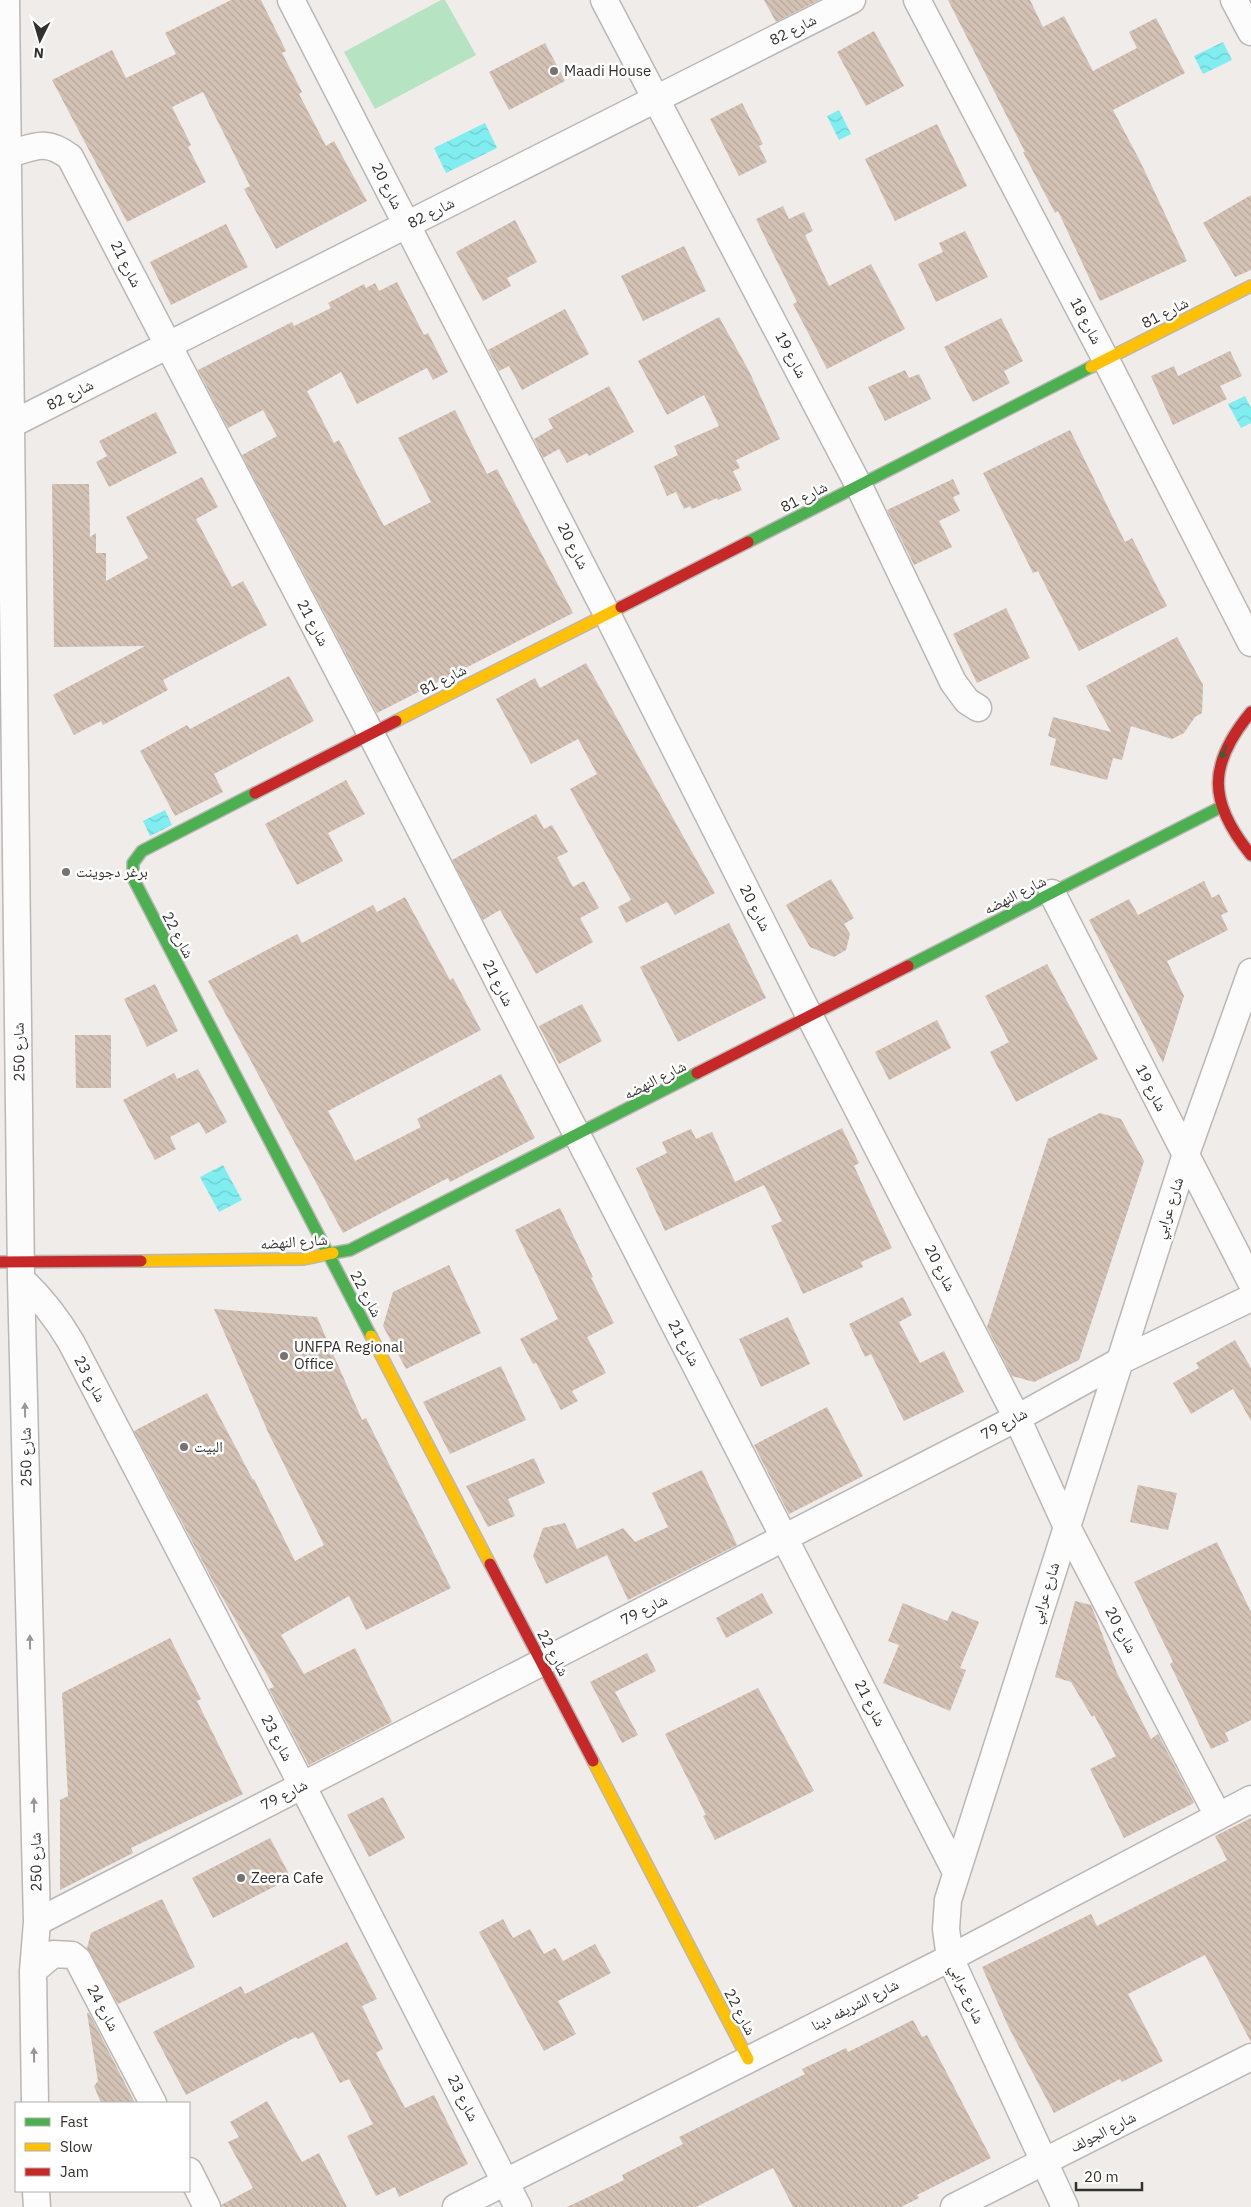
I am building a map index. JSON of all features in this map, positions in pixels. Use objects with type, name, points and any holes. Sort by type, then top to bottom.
[{"type":"street","name":"شارع 250","points":[[6,0],[14,1258],[37,1922],[33,1971],[35,2102]]},
{"type":"street","name":"شارع 20","points":[[291,0],[608,614],[810,1017],[1017,1418],[1067,1526],[1218,1816]]},
{"type":"street","name":"شارع 19","points":[[604,0],[859,486],[959,692],[978,708]]},
{"type":"street","name":"شارع 82","points":[[10,425],[852,0]]},
{"type":"street","name":"شارع 18","points":[[918,0],[1251,643]]},
{"type":"street","points":[[1234,0],[1251,32]]},
{"type":"street","name":"شارع 21","points":[[6,155],[41,145],[57,147],[70,157],[371,734],[576,1137],[785,1537],[956,1872]]},
{"type":"street","name":"شارع 81","points":[[371,734],[1251,286]]},
{"type":"street","points":[[1251,712],[1235,729],[1223,753],[1218,780],[1221,807],[1234,837],[1251,854]]},
{"type":"street","name":"شارع 22","points":[[371,734],[141,852],[132,863],[131,870],[135,884],[748,2059]]},
{"type":"street","name":"شارع النهضه","points":[[14,1258],[72,1263],[304,1259],[350,1250],[576,1137],[1221,807]]},
{"type":"street","name":"شارع 19","points":[[1052,893],[1251,1282]]},
{"type":"street","name":"شارع عرابي","points":[[1065,2207],[1042,2162],[950,1958],[946,1929],[948,1900],[1186,1157],[1251,972]]},
{"type":"street","name":"شارع 23","points":[[14,1258],[71,1342],[302,1785],[518,2207]]},
{"type":"street","name":"شارع 79","points":[[37,1922],[1017,1418],[1120,1360],[1251,1298]]},
{"type":"street","name":"شارع الشريفه دينا","points":[[456,2207],[950,1958],[1251,1799]]},
{"type":"street","name":"شارع 24","points":[[33,1971],[53,1954],[72,1955],[78,1960],[152,2102]]},
{"type":"street","name":"شارع الجولف","points":[[954,2207],[1251,2057]]},
{"type":"street","points":[[190,2173],[207,2207]]},
{"type":"street","points":[[36,2192],[37,2207]]},
{"type":"green space","points":[[441,0],[445,0],[476,55],[375,109],[344,52]]},
{"type":"water","points":[[1223,42],[1232,60],[1203,74],[1194,56]]},
{"type":"water","points":[[839,110],[851,134],[839,140],[827,116]]},
{"type":"water","points":[[485,123],[497,148],[446,173],[434,148]]},
{"type":"water","points":[[1245,396],[1251,408],[1251,423],[1241,428],[1228,404]]},
{"type":"water","points":[[165,810],[172,825],[150,836],[143,821]]},
{"type":"water","points":[[223,1165],[242,1200],[219,1212],[200,1177]]},
{"type":"building","points":[[231,0],[261,0],[286,51],[282,53],[302,92],[299,94],[326,146],[334,141],[367,201],[276,249],[244,189],[250,186],[203,92],[172,107],[191,145],[188,147],[206,182],[127,222],[52,80],[112,50],[126,78],[176,54],[165,33]]},
{"type":"building","points":[[764,0],[819,0],[776,22]]},
{"type":"building","points":[[948,0],[1030,0],[1043,27],[1064,16],[1093,71],[1137,48],[1129,32],[1156,18],[1185,73],[1113,110],[1140,161],[1187,261],[1100,301],[1058,211],[1055,213],[1023,152],[1025,152]]},
{"type":"building","points":[[874,31],[904,86],[866,106],[837,52]]},
{"type":"building","points":[[545,43],[565,81],[509,110],[489,72]]},
{"type":"building","points":[[742,103],[763,144],[759,146],[767,162],[739,176],[710,119]]},
{"type":"building","points":[[937,124],[967,186],[895,221],[865,159]]},
{"type":"building","points":[[1251,195],[1251,270],[1235,277],[1203,223]]},
{"type":"building","points":[[783,206],[789,219],[804,212],[813,231],[805,235],[829,286],[871,264],[905,329],[827,369],[793,304],[797,302],[756,219]]},
{"type":"building","points":[[515,220],[537,262],[507,278],[511,286],[483,301],[456,252]]},
{"type":"building","points":[[226,224],[248,267],[171,305],[150,262]]},
{"type":"building","points":[[965,231],[988,277],[936,302],[918,264],[943,252],[939,243]]},
{"type":"building","points":[[684,246],[706,291],[643,321],[621,276]]},
{"type":"building","points":[[397,282],[424,335],[428,333],[448,372],[433,380],[427,368],[357,404],[341,372],[307,391],[334,443],[339,440],[384,526],[431,502],[398,438],[455,410],[487,474],[497,469],[573,613],[377,713],[242,455],[277,436],[263,410],[228,428],[198,370],[292,322],[294,326],[331,308],[328,303],[364,284],[366,288],[375,283],[379,291]]},
{"type":"building","points":[[565,309],[589,354],[522,390],[509,366],[499,371],[488,350]]},
{"type":"building","points":[[719,317],[749,371],[780,439],[736,460],[740,468],[733,471],[742,490],[692,509],[690,506],[684,509],[676,492],[667,496],[654,466],[678,455],[674,446],[719,426],[704,395],[667,415],[638,361]]},
{"type":"building","points":[[1001,318],[1023,361],[1004,371],[1010,383],[973,402],[944,347]]},
{"type":"building","points":[[1230,351],[1242,376],[1220,386],[1227,399],[1173,425],[1151,376],[1174,366],[1178,376]]},
{"type":"building","points":[[905,370],[909,378],[919,374],[931,399],[885,421],[868,387]]},
{"type":"building","points":[[609,386],[634,432],[589,456],[587,453],[567,463],[559,449],[543,458],[534,439],[553,428],[548,419]]},
{"type":"building","points":[[156,412],[177,453],[109,487],[96,462],[107,456],[99,441]]},
{"type":"building","points":[[1070,430],[1125,542],[1132,538],[1167,606],[1079,651],[1038,571],[1033,573],[983,473]]},
{"type":"building","points":[[202,477],[218,507],[196,519],[232,587],[243,581],[267,625],[163,680],[168,690],[103,725],[101,721],[74,735],[53,695],[145,646],[54,647],[52,484],[89,484],[90,537],[96,533],[96,553],[106,553],[106,581],[148,558],[126,517]]},
{"type":"building","points":[[953,479],[960,494],[953,497],[960,511],[939,521],[952,547],[914,565],[887,510]]},
{"type":"building","points":[[1006,608],[1030,658],[977,683],[953,634]]},
{"type":"building","points":[[1177,637],[1203,685],[1202,713],[1195,717],[1184,733],[1172,739],[1131,726],[1122,760],[1113,758],[1107,780],[1050,765],[1056,739],[1048,736],[1053,717],[1111,732],[1086,686]]},
{"type":"building","points":[[586,663],[715,893],[675,915],[667,902],[626,923],[618,907],[631,900],[570,789],[597,774],[578,739],[531,764],[496,699],[535,678],[540,688]]},
{"type":"building","points":[[289,676],[314,721],[214,774],[223,792],[175,816],[140,751],[187,725],[190,729]]},
{"type":"building","points":[[346,780],[365,814],[328,833],[343,861],[297,885],[265,824]]},
{"type":"building","points":[[536,814],[544,829],[552,825],[568,852],[557,857],[573,887],[584,881],[599,908],[580,918],[593,942],[536,974],[500,910],[483,920],[452,860]]},
{"type":"building","points":[[831,879],[854,918],[844,924],[850,934],[846,950],[834,957],[810,947],[786,905]]},
{"type":"building","points":[[1204,881],[1212,898],[1219,894],[1228,912],[1221,915],[1228,930],[1167,961],[1184,996],[1163,1063],[1089,920],[1129,899],[1138,915]]},
{"type":"building","points":[[405,897],[450,980],[453,978],[481,1030],[328,1111],[355,1161],[421,1127],[417,1119],[501,1074],[535,1138],[450,1182],[448,1178],[343,1233],[208,981],[297,934],[302,943],[373,905],[377,912]]},
{"type":"building","points":[[729,923],[766,998],[678,1042],[640,967]]},
{"type":"building","points":[[1047,964],[1098,1059],[1016,1102],[990,1052],[1009,1042],[985,996]]},
{"type":"building","points":[[155,984],[178,1031],[147,1047],[124,999]]},
{"type":"building","points":[[582,1004],[602,1041],[559,1064],[539,1026]]},
{"type":"building","points":[[937,1020],[951,1048],[889,1080],[875,1052]]},
{"type":"building","points":[[75,1035],[111,1035],[111,1088],[76,1088]]},
{"type":"building","points":[[198,1069],[227,1122],[206,1134],[199,1122],[170,1137],[176,1149],[155,1160],[123,1100],[174,1073],[177,1079]]},
{"type":"building","points":[[1100,1113],[1121,1119],[1144,1161],[1079,1360],[1034,1382],[1012,1376],[987,1327],[1048,1139]]},
{"type":"building","points":[[842,1128],[859,1163],[854,1166],[892,1248],[861,1262],[863,1267],[803,1294],[771,1226],[782,1221],[764,1185],[665,1231],[636,1168],[667,1153],[662,1142],[691,1129],[696,1139],[712,1132],[735,1182]]},
{"type":"building","points":[[560,1208],[593,1277],[591,1278],[614,1323],[587,1337],[606,1373],[572,1391],[578,1401],[561,1410],[536,1363],[533,1364],[520,1339],[558,1319],[515,1230]]},
{"type":"building","points":[[449,1265],[481,1333],[406,1369],[383,1326],[393,1292]]},
{"type":"building","points":[[903,1297],[912,1315],[899,1322],[920,1363],[944,1351],[964,1392],[904,1421],[871,1354],[865,1357],[849,1324]]},
{"type":"building","points":[[214,1309],[317,1317],[362,1420],[366,1418],[451,1588],[366,1630],[349,1596],[281,1635],[304,1674],[355,1648],[392,1722],[309,1765],[269,1689],[274,1687],[214,1583],[134,1431],[207,1393],[254,1479],[295,1561],[324,1545],[268,1432]]},
{"type":"building","points":[[788,1317],[810,1364],[761,1387],[739,1339]]},
{"type":"building","points":[[1235,1340],[1251,1368],[1251,1421],[1233,1389],[1191,1414],[1173,1383],[1199,1368],[1196,1363]]},
{"type":"building","points":[[501,1366],[526,1420],[450,1454],[423,1402]]},
{"type":"building","points":[[827,1407],[863,1476],[789,1514],[754,1445]]},
{"type":"building","points":[[534,1458],[545,1483],[508,1499],[515,1516],[488,1527],[466,1486]]},
{"type":"building","points":[[702,1470],[737,1545],[628,1600],[607,1555],[546,1584],[533,1556],[543,1528],[565,1523],[577,1549],[623,1528],[635,1542],[668,1527],[652,1493]]},
{"type":"building","points":[[1138,1485],[1177,1493],[1168,1530],[1130,1522]]},
{"type":"building","points":[[1217,1542],[1251,1612],[1251,1720],[1225,1733],[1229,1741],[1211,1749],[1170,1664],[1173,1662],[1134,1582]]},
{"type":"building","points":[[762,1593],[773,1613],[726,1638],[716,1618]]},
{"type":"building","points":[[1075,1601],[1091,1605],[1117,1673],[1151,1739],[1158,1734],[1194,1803],[1124,1838],[1090,1769],[1116,1756],[1094,1715],[1092,1717],[1071,1682],[1055,1677]]},
{"type":"building","points":[[903,1603],[947,1621],[952,1611],[979,1622],[960,1668],[966,1670],[950,1711],[883,1683],[899,1645],[888,1641]]},
{"type":"building","points":[[170,1638],[201,1699],[197,1701],[243,1794],[131,1848],[133,1853],[60,1890],[60,1800],[68,1796],[62,1693]]},
{"type":"building","points":[[647,1653],[656,1671],[615,1692],[638,1735],[622,1743],[590,1682]]},
{"type":"building","points":[[758,1688],[814,1791],[715,1840],[703,1816],[706,1815],[665,1734]]},
{"type":"building","points":[[383,1797],[405,1838],[369,1857],[347,1815]]},
{"type":"building","points":[[1251,1818],[1251,2042],[1205,1955],[1128,1994],[1163,2061],[1122,2082],[1120,2079],[1054,2113],[1008,2026],[982,1967],[1091,1914],[1097,1926],[1227,1860],[1215,1836]]},
{"type":"building","name":"Zeera Cafe","points":[[270,1838],[291,1878],[213,1918],[192,1878]]},
{"type":"building","points":[[162,1899],[195,1967],[118,2004],[87,1948],[91,1933]]},
{"type":"building","points":[[503,1919],[513,1938],[530,1929],[544,1954],[555,1948],[563,1961],[595,1944],[611,1973],[558,2001],[576,2034],[544,2051],[479,1932]]},
{"type":"building","points":[[347,1942],[377,1999],[362,2006],[383,2049],[376,2053],[405,2108],[434,2095],[468,2164],[399,2197],[395,2187],[376,2196],[347,2136],[373,2124],[349,2079],[340,2083],[313,2032],[298,2039],[296,2037],[186,2095],[153,2032],[241,1986],[245,1994]]},
{"type":"building","points":[[87,2013],[89,2013],[134,2102],[101,2102],[94,2086],[98,2081]]},
{"type":"building","points":[[913,2020],[922,2037],[927,2035],[991,2158],[917,2195],[919,2198],[901,2207],[793,2207],[773,2168],[696,2207],[567,2207],[624,2180],[622,2175],[683,2144],[679,2137],[805,2074],[802,2069],[846,2048],[848,2052]]},
{"type":"building","points":[[267,2101],[302,2162],[319,2153],[347,2207],[222,2207],[221,2205],[253,2188],[228,2142],[239,2137],[230,2122]]},
{"type":"traffic: fast","points":[[748,542],[1091,367]]},
{"type":"traffic: fast","points":[[255,793],[142,851],[133,863],[133,878],[371,1336]]},
{"type":"traffic: fast","points":[[908,966],[1221,807]]},
{"type":"traffic: fast","points":[[333,1253],[350,1250],[697,1073]]},
{"type":"traffic: slow","points":[[1091,367],[1251,286]]},
{"type":"traffic: slow","points":[[396,721],[621,607]]},
{"type":"traffic: slow","points":[[141,1261],[304,1259],[333,1253]]},
{"type":"traffic: slow","points":[[371,1336],[490,1564]]},
{"type":"traffic: slow","points":[[593,1761],[748,2059]]},
{"type":"traffic: jam","points":[[621,607],[748,542]]},
{"type":"traffic: jam","points":[[1251,712],[1226,749],[1220,767],[1218,784],[1227,818],[1251,855]]},
{"type":"traffic: jam","points":[[255,793],[396,721]]},
{"type":"traffic: jam","points":[[697,1073],[908,966]]},
{"type":"traffic: jam","points":[[0,1262],[141,1261]]},
{"type":"traffic: jam","points":[[490,1564],[593,1761]]},
{"type":"place","name":"Maadi House","points":[[554,71]]},
{"type":"place","name":"برغر دجوينت","points":[[66,872]]},
{"type":"place","name":"UNFPA Regional Office","points":[[284,1356]]},
{"type":"place","name":"البيت","points":[[184,1447]]},
{"type":"place","name":"Zeera Cafe","points":[[241,1878]]}]
